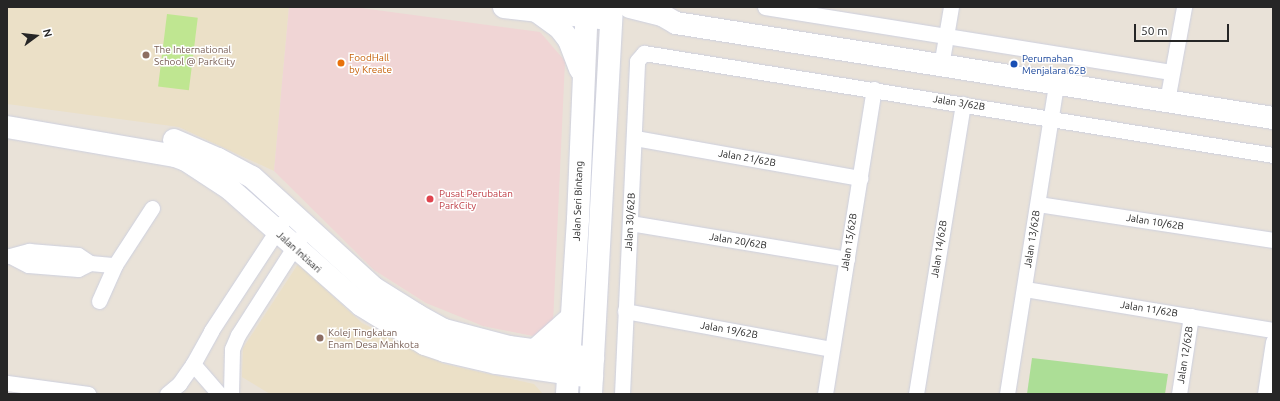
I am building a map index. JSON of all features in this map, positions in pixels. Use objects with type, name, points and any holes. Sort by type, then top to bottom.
[{"type":"street","points":[[504,7],[538,12],[612,13],[661,26],[676,23],[1273,118]]},
{"type":"street","points":[[630,7],[662,15],[676,23]]},
{"type":"street","points":[[765,7],[946,34],[1171,72]]},
{"type":"street","points":[[941,66],[951,7]]},
{"type":"street","points":[[1167,101],[1171,72],[1184,7]]},
{"type":"street","points":[[538,12],[559,27],[568,40],[582,79]]},
{"type":"street","name":"Jalan Seri Bintang","points":[[568,375],[578,219],[582,79],[586,12]]},
{"type":"street","points":[[592,376],[612,13]]},
{"type":"street","name":"Jalan 3/62B","points":[[644,53],[874,89],[1273,155]]},
{"type":"street","name":"Jalan 30/62B","points":[[622,394],[637,61],[644,53]]},
{"type":"street","name":"Jalan 13/62B","points":[[1007,394],[1025,289],[1056,84]]},
{"type":"street","name":"Jalan 15/62B","points":[[825,394],[874,89]]},
{"type":"street","name":"Jalan 14/62B","points":[[916,394],[963,104]]},
{"type":"street","name":"Jalan Intisari","points":[[7,112],[173,140],[245,173],[308,225],[374,288],[417,316],[450,332],[509,347],[568,375],[592,376]]},
{"type":"street","name":"Jalan Intisari","points":[[7,127],[175,156],[186,160],[230,189],[276,232],[361,305],[425,344],[444,351],[496,364],[536,360]]},
{"type":"street","name":"Jalan 21/62B","points":[[634,138],[860,178]]},
{"type":"street","name":"Jalan 10/62B","points":[[1038,204],[1273,240]]},
{"type":"street","points":[[99,301],[114,265],[152,208]]},
{"type":"street","points":[[167,394],[179,384],[193,364],[238,290],[291,211]]},
{"type":"street","name":"Jalan 20/62B","points":[[630,223],[847,258]]},
{"type":"street","points":[[231,394],[232,349],[258,303],[308,225]]},
{"type":"street","points":[[9,256],[28,265],[78,269],[90,263],[114,265]]},
{"type":"street","name":"Jalan 11/62B","points":[[1025,289],[1273,330]]},
{"type":"street","points":[[238,290],[258,303]]},
{"type":"street","name":"Jalan 19/62B","points":[[626,311],[832,349]]},
{"type":"street","name":"Jalan 12/62B","points":[[1179,394],[1191,316]]},
{"type":"street","points":[[559,394],[536,360],[571,318]]},
{"type":"street","points":[[1265,394],[1273,342]]},
{"type":"street","points":[[193,364],[219,394]]},
{"type":"street","points":[[7,383],[19,394]]},
{"type":"street","points":[[7,383],[88,394]]},
{"type":"shaded area","name":"The International School @ ParkCity","points":[[7,7],[289,7],[274,171],[179,127],[7,104]]},
{"type":"shaded area","name":"Pusat Perubatan ParkCity","points":[[289,7],[354,7],[540,32],[565,61],[553,323],[533,336],[483,326],[426,303],[374,270],[274,171]]},
{"type":"shaded area","name":"Kolej Tingkatan Enam Desa Mahkota","points":[[298,264],[362,323],[444,364],[534,384],[543,394],[270,394],[242,377],[243,348]]},
{"type":"green space","points":[[167,14],[198,18],[189,90],[158,86]]},
{"type":"green space","points":[[1032,358],[1168,374],[1165,394],[1027,394]]},
{"type":"place","name":"The International School @ ParkCity","points":[[146,55]]},
{"type":"place","name":"FoodHall by Kreate","points":[[341,63]]},
{"type":"place","name":"Perumahan Menjalara 62B","points":[[1014,64]]},
{"type":"place","name":"Pusat Perubatan ParkCity","points":[[430,199]]},
{"type":"place","name":"Kolej Tingkatan Enam Desa Mahkota","points":[[320,338]]}]
